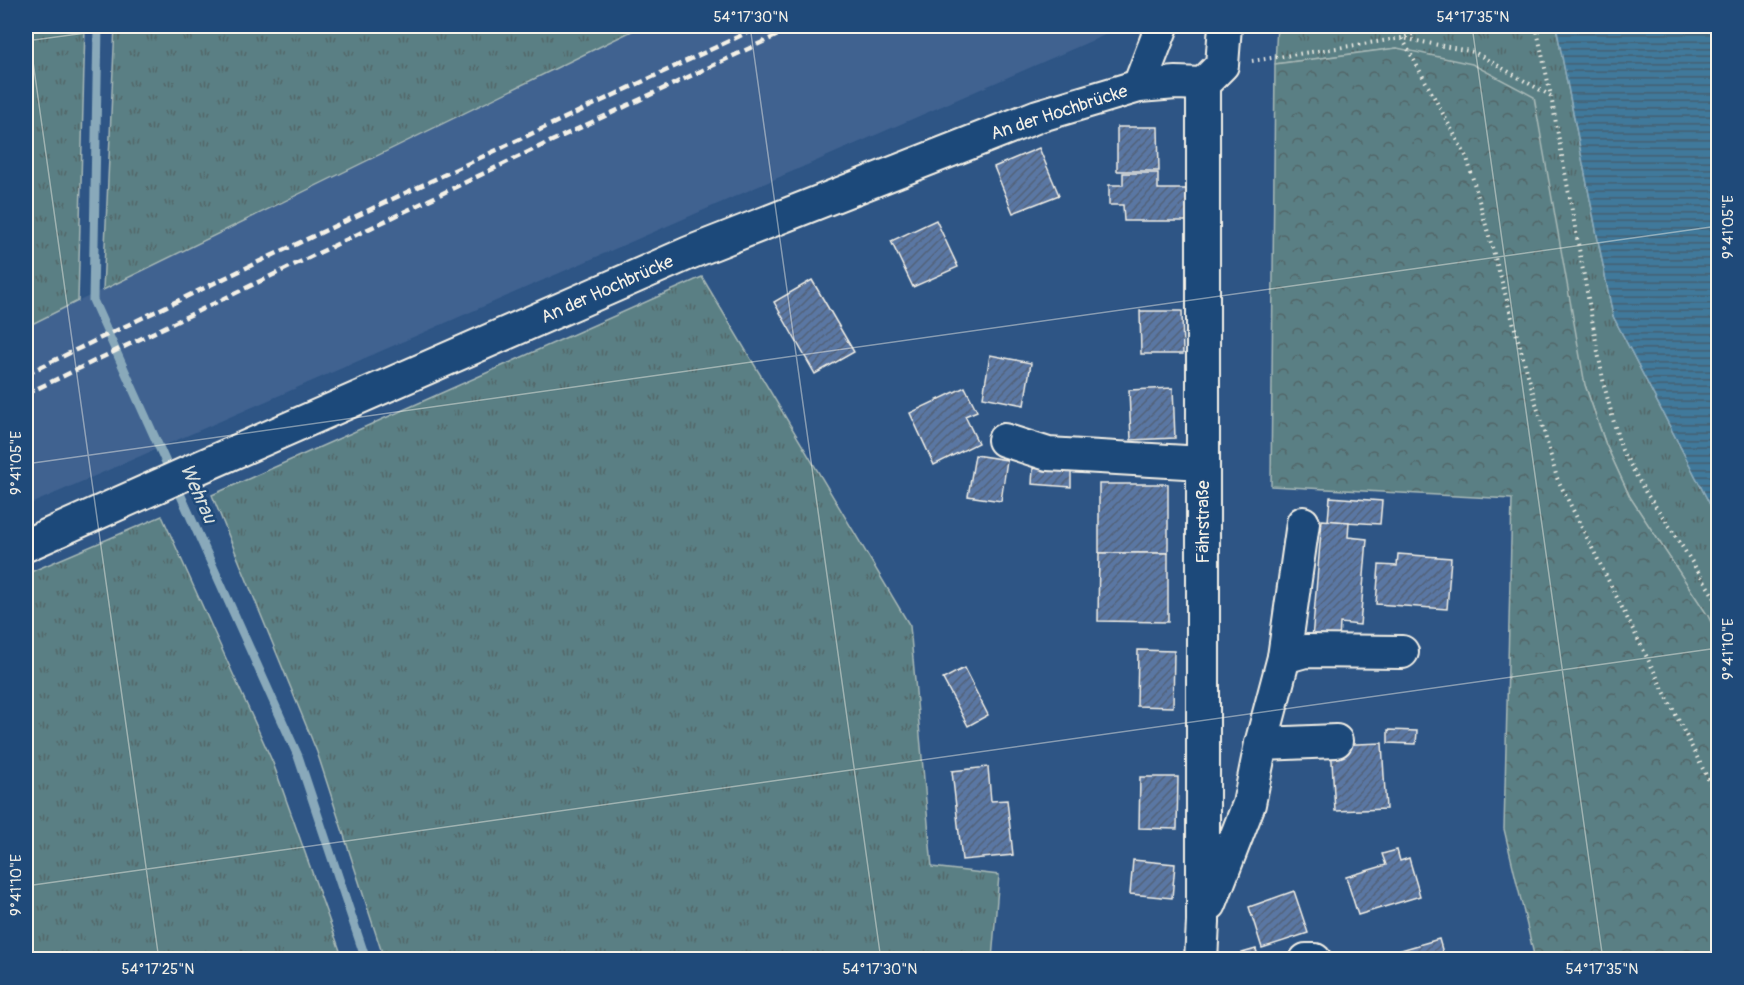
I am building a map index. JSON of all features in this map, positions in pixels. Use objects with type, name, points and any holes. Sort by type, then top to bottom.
[{"type":"street","name":"An der Hochbrücke","points":[[26,545],[688,253],[1038,116],[1139,86],[1162,26]]},
{"type":"street","name":"Fährstraße","points":[[1201,960],[1203,922],[1203,462],[1213,75],[1225,26]]},
{"type":"street","points":[[1139,86],[1176,83],[1213,75]]},
{"type":"street","points":[[1004,440],[1048,454],[1203,462]]},
{"type":"street","points":[[1203,922],[1249,804],[1261,744],[1284,657],[1303,523]]},
{"type":"street","points":[[1284,657],[1305,651],[1402,652]]},
{"type":"street","points":[[1261,744],[1336,741]]},
{"type":"street","points":[[1306,960],[1315,960]]},
{"type":"path","points":[[1213,75],[1402,38],[1435,26]]},
{"type":"path","points":[[1536,26],[1604,385],[1618,438],[1622,450],[1646,493],[1719,603]]},
{"type":"path","points":[[1402,38],[1474,52],[1551,96]]},
{"type":"path","points":[[1402,38],[1467,158],[1557,478],[1719,799]]},
{"type":"shaded area","points":[[642,26],[1118,26],[1114,31],[26,506],[26,327]]},
{"type":"shaded area","points":[[1556,26],[1718,26],[1718,520],[1613,316]]},
{"type":"green space","points":[[26,26],[85,26],[78,301],[26,327]]},
{"type":"green space","points":[[115,26],[642,26],[103,290]]},
{"type":"green space","points":[[1277,26],[1556,26],[1613,316],[1718,520],[1718,636],[1708,616],[1630,497],[1606,445],[1585,385],[1397,48],[1275,64]]},
{"type":"green space","points":[[1397,48],[1472,64],[1534,97],[1585,385],[1606,445],[1630,497],[1708,616],[1718,636],[1718,959],[1535,959],[1504,829],[1512,499],[1271,486],[1275,64]]},
{"type":"green space","points":[[702,277],[910,626],[932,867],[999,875],[992,959],[384,959],[317,752],[212,495]]},
{"type":"green space","points":[[162,516],[273,763],[343,959],[26,959],[26,574]]},
{"type":"building","points":[[1117,127],[1158,127],[1159,171],[1117,171]]},
{"type":"building","points":[[1039,148],[1059,195],[1013,213],[994,167]]},
{"type":"building","points":[[1123,173],[1158,173],[1158,189],[1186,189],[1186,221],[1124,221],[1123,205],[1109,205],[1109,185],[1123,185]]},
{"type":"building","points":[[936,220],[958,267],[913,287],[891,241]]},
{"type":"building","points":[[812,280],[854,352],[815,374],[774,302]]},
{"type":"building","points":[[1140,311],[1182,311],[1183,354],[1141,354]]},
{"type":"building","points":[[990,355],[1031,363],[1024,405],[983,397]]},
{"type":"building","points":[[965,387],[977,411],[965,416],[978,443],[934,465],[910,413]]},
{"type":"building","points":[[1173,388],[1175,438],[1131,440],[1129,390]]},
{"type":"building","points":[[975,455],[1007,460],[1001,501],[968,496]]},
{"type":"building","points":[[1033,468],[1071,471],[1071,487],[1032,484]]},
{"type":"building","points":[[1099,484],[1168,484],[1168,553],[1099,553]]},
{"type":"building","points":[[1330,497],[1382,501],[1380,524],[1328,521]]},
{"type":"building","points":[[1322,520],[1349,522],[1348,537],[1367,539],[1360,625],[1340,623],[1339,641],[1312,639]]},
{"type":"building","points":[[1099,553],[1168,553],[1168,622],[1098,621]]},
{"type":"building","points":[[1398,554],[1451,558],[1447,609],[1376,604],[1379,565],[1397,566]]},
{"type":"building","points":[[1138,650],[1174,651],[1173,707],[1137,706]]},
{"type":"building","points":[[964,668],[988,715],[968,726],[943,679]]},
{"type":"building","points":[[1388,730],[1417,731],[1416,744],[1388,743]]},
{"type":"building","points":[[1382,743],[1386,809],[1335,811],[1331,745]]},
{"type":"building","points":[[988,767],[991,801],[1007,800],[1013,855],[962,860],[952,771]]},
{"type":"building","points":[[1140,777],[1178,777],[1177,829],[1139,828]]},
{"type":"building","points":[[1397,850],[1400,861],[1409,858],[1420,896],[1358,915],[1346,877],[1386,865],[1382,854]]},
{"type":"building","points":[[1133,860],[1175,864],[1172,898],[1130,894]]},
{"type":"building","points":[[1294,891],[1308,933],[1262,948],[1249,907]]},
{"type":"building","points":[[1439,939],[1445,960],[1377,960],[1377,957]]},
{"type":"building","points":[[1256,949],[1259,960],[1229,960],[1228,957]]},
{"type":"waterway","name":"Wehrau","points":[[98,26],[93,300],[298,756],[366,960]]},
{"type":"railway","points":[[26,374],[254,264],[761,26]]},
{"type":"railway","points":[[26,394],[524,154],[797,26]]}]
